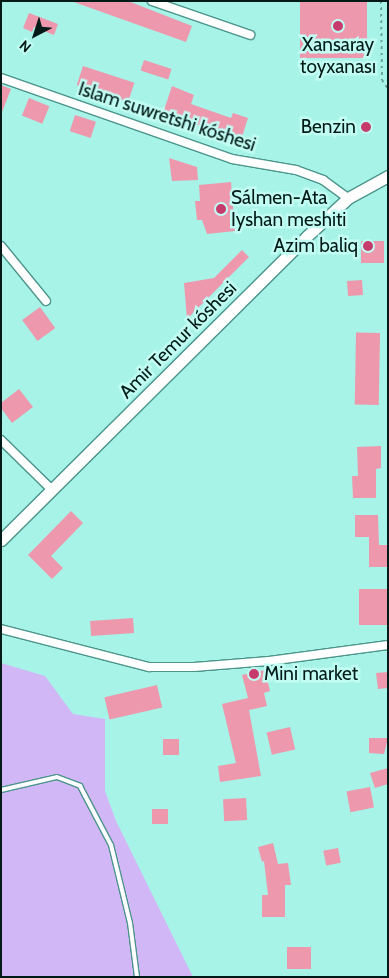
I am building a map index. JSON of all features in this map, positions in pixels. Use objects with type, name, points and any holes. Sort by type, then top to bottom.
[{"type":"street","points":[[152,1],[250,36]]},
{"type":"street","name":"Islam suwretshi kóshesi","points":[[1,78],[232,159],[296,170],[323,180],[348,198]]},
{"type":"street","name":"Amir Temur kóshesi","points":[[1,540],[348,198],[388,176]]},
{"type":"street","points":[[1,246],[46,301]]},
{"type":"street","points":[[1,440],[52,490]]},
{"type":"street","points":[[1,629],[148,667],[194,667],[269,661],[388,644]]},
{"type":"lane","points":[[1,790],[57,777],[80,786],[111,844],[130,923],[137,977]]},
{"type":"path","points":[[381,1],[382,80],[388,88]]},
{"type":"shaded area","points":[[1,663],[45,676],[73,714],[105,719],[105,791],[116,821],[193,977],[1,977]]},
{"type":"building","points":[[71,1],[128,1],[192,26],[186,42]]},
{"type":"building","points":[[300,1],[367,1],[367,58],[300,58]]},
{"type":"building","points":[[29,13],[58,24],[54,35],[34,27],[32,32],[23,28]]},
{"type":"building","points":[[144,60],[172,69],[168,79],[141,70]]},
{"type":"building","points":[[83,66],[134,83],[128,102],[77,85]]},
{"type":"building","points":[[1,85],[11,89],[2,112],[1,112]]},
{"type":"building","points":[[172,86],[194,95],[191,104],[231,118],[233,113],[248,118],[241,140],[189,122],[190,120],[164,110]]},
{"type":"building","points":[[29,98],[49,106],[42,124],[22,116]]},
{"type":"building","points":[[75,115],[96,122],[91,138],[70,131]]},
{"type":"building","points":[[169,158],[197,167],[198,180],[172,181]]},
{"type":"building","name":"Sálmen-Ata Iyshan meshiti","points":[[231,182],[235,231],[207,234],[202,220],[197,220],[195,201],[200,201],[199,185]]},
{"type":"building","points":[[361,241],[384,241],[384,263],[361,263]]},
{"type":"building","points":[[242,250],[249,257],[187,319],[184,283],[214,278]]},
{"type":"building","points":[[362,280],[363,295],[348,296],[347,281]]},
{"type":"building","points":[[40,307],[55,328],[37,341],[22,320]]},
{"type":"building","points":[[356,333],[380,333],[379,405],[355,405]]},
{"type":"building","points":[[19,389],[33,407],[12,423],[1,408],[1,403]]},
{"type":"building","points":[[381,446],[381,468],[376,469],[376,498],[353,498],[352,476],[358,476],[357,447]]},
{"type":"building","points":[[71,511],[83,523],[51,556],[63,568],[52,579],[28,555]]},
{"type":"building","points":[[355,515],[378,515],[379,545],[388,545],[388,567],[369,567],[369,537],[355,537]]},
{"type":"building","points":[[359,589],[388,589],[388,625],[359,625]]},
{"type":"building","points":[[133,618],[134,633],[91,636],[90,621]]},
{"type":"building","points":[[265,670],[270,691],[264,693],[267,706],[249,710],[261,776],[220,782],[218,766],[236,763],[222,704],[248,698],[242,675]]},
{"type":"building","points":[[388,672],[388,688],[378,689],[376,673]]},
{"type":"building","points":[[157,685],[162,707],[110,720],[104,697]]},
{"type":"building","points":[[290,727],[295,749],[272,755],[267,732]]},
{"type":"building","points":[[369,738],[388,738],[384,754],[369,753]]},
{"type":"building","points":[[163,739],[179,739],[179,755],[163,755]]},
{"type":"building","points":[[388,768],[388,784],[375,788],[370,773]]},
{"type":"building","points":[[370,787],[374,808],[350,812],[346,792]]},
{"type":"building","points":[[246,798],[247,820],[224,821],[223,799]]},
{"type":"building","points":[[152,809],[168,809],[168,824],[152,824]]},
{"type":"building","points":[[273,843],[278,864],[288,863],[291,885],[285,885],[285,917],[262,917],[262,895],[268,895],[264,861],[262,862],[258,847]]},
{"type":"building","points":[[338,848],[341,863],[326,866],[323,851]]},
{"type":"building","points":[[287,947],[311,947],[311,969],[287,969]]},
{"type":"place","name":"Xansaray toyxanası","points":[[338,26]]},
{"type":"place","name":"Benzin","points":[[366,127]]},
{"type":"place","name":"Sálmen-Ata Iyshan meshiti","points":[[221,209]]},
{"type":"place","name":"Azim baliq","points":[[368,246]]},
{"type":"place","name":"Mini market","points":[[254,674]]}]
